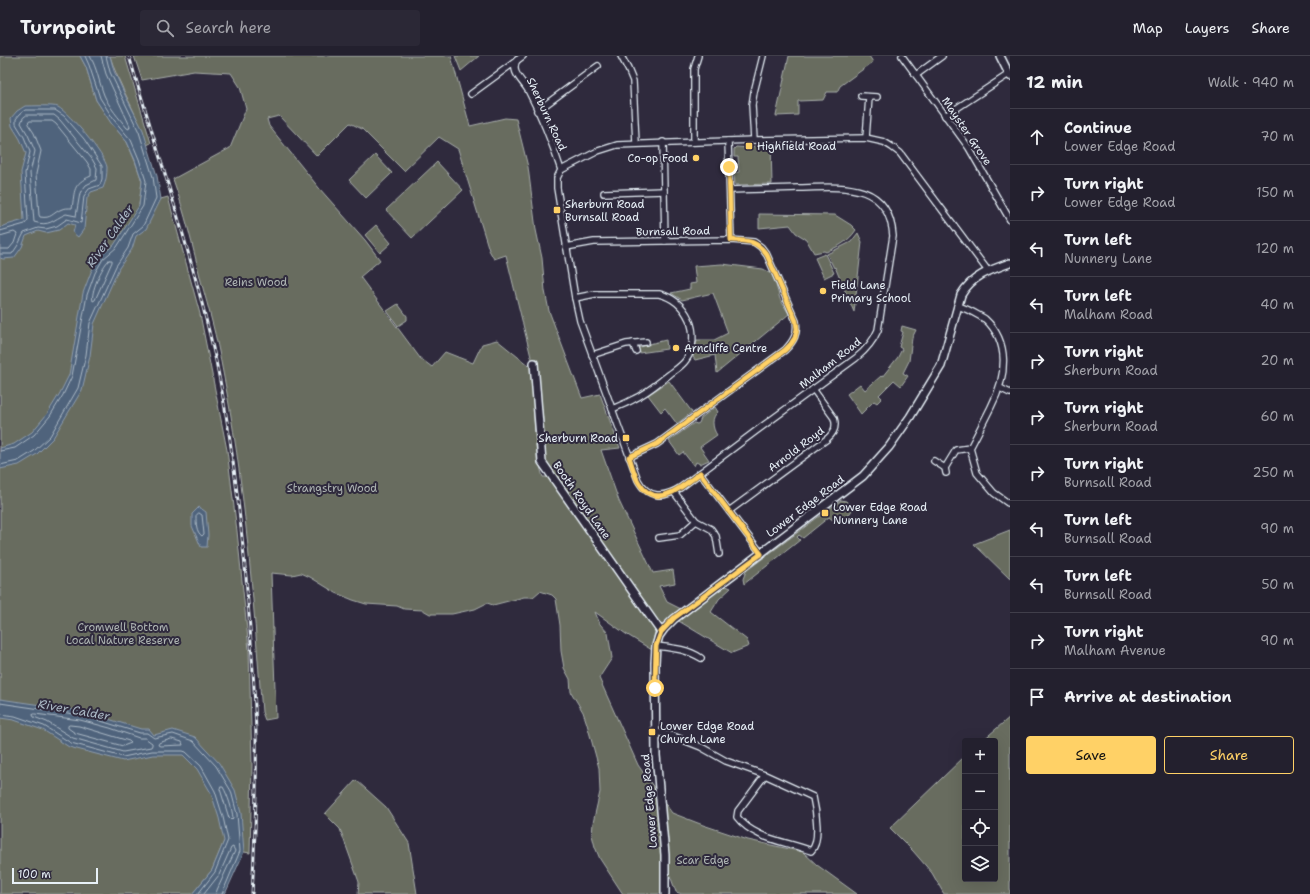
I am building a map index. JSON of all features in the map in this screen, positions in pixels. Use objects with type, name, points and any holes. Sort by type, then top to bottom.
[{"type":"street","points":[[471,94],[523,56]]},
{"type":"street","points":[[621,56],[633,81],[636,144]]},
{"type":"street","points":[[694,142],[694,69],[698,56]]},
{"type":"street","points":[[754,140],[752,105],[763,56]]},
{"type":"street","name":"Mayster Grove","points":[[902,56],[969,148],[1010,220]]},
{"type":"street","points":[[916,75],[942,56]]},
{"type":"street","points":[[945,116],[1010,75],[1000,56]]},
{"type":"street","name":"Sherburn Road","points":[[517,60],[514,65],[515,71],[525,86],[553,144],[561,170],[557,178],[557,188],[578,316],[629,457],[638,480],[645,490],[655,495],[664,495],[674,492]]},
{"type":"street","points":[[537,111],[598,66]]},
{"type":"street","points":[[861,96],[877,98]]},
{"type":"street","points":[[866,138],[869,97]]},
{"type":"street","points":[[561,170],[605,147],[617,145],[663,142],[866,138],[884,142],[900,153],[988,271]]},
{"type":"street","points":[[728,141],[731,240]]},
{"type":"street","points":[[663,142],[665,241]]},
{"type":"street","name":"Malham Road","points":[[674,492],[865,351],[875,337],[880,321],[893,242],[892,229],[888,216],[873,197],[861,191],[850,188],[730,190]]},
{"type":"street","points":[[604,193],[664,191]]},
{"type":"street","name":"Burnsall Road","points":[[566,247],[594,242],[731,240],[754,242],[761,247],[767,255],[796,321],[797,329],[795,338],[791,344],[765,365],[657,444],[629,457]]},
{"type":"street","name":"Lower Edge Road","points":[[665,894],[665,855],[656,755],[656,646],[661,632],[674,618],[863,476],[888,447],[910,416],[940,366],[957,306],[965,287],[975,278],[988,271],[1010,263]]},
{"type":"street","points":[[575,298],[596,294],[661,295],[669,297],[675,301],[684,311],[690,322],[692,342],[688,356],[683,365],[636,398],[612,409]]},
{"type":"street","points":[[957,306],[975,313],[992,324],[1006,341],[1008,360],[1006,372],[1000,388],[970,448],[977,473],[994,493],[1008,503],[1010,502]]},
{"type":"street","points":[[592,355],[626,344],[646,342]]},
{"type":"street","points":[[633,343],[636,351]]},
{"type":"street","name":"Booth Royd Lane","points":[[534,363],[542,462],[661,632]]},
{"type":"street","points":[[1000,388],[1010,393]]},
{"type":"street","name":"Arnold Royd","points":[[729,511],[827,439],[834,431],[836,423],[834,418],[813,389]]},
{"type":"street","points":[[934,461],[945,471],[956,450],[970,448]]},
{"type":"street","points":[[700,473],[761,554]]},
{"type":"street","points":[[674,492],[696,522],[710,529],[716,536],[719,554]]},
{"type":"street","points":[[660,538],[680,535],[696,522]]},
{"type":"street","points":[[656,646],[691,652],[701,658]]},
{"type":"street","points":[[656,732],[673,736],[701,747],[726,761],[765,775],[814,797],[816,814],[816,841],[814,848],[811,851],[756,833],[742,824],[737,817],[738,811],[765,775]]},
{"type":"green space","name":"Cromwell Bottom Local Nature Reserve","points":[[0,56],[80,56],[86,67],[96,100],[112,124],[127,142],[135,161],[142,181],[139,205],[168,197],[200,314],[227,450],[237,531],[249,650],[252,765],[250,853],[244,852],[224,841],[212,870],[192,894],[0,894]]},
{"type":"green space","points":[[110,56],[125,56],[151,143],[147,145],[139,122],[118,79]]},
{"type":"green space","points":[[134,56],[451,56],[470,126],[505,118],[516,119],[528,167],[549,311],[582,398],[600,394],[620,448],[601,450],[619,501],[653,573],[673,570],[675,583],[659,586],[667,602],[681,609],[661,625],[658,625],[610,557],[609,559],[612,565],[655,630],[652,650],[595,612],[600,624],[608,633],[612,658],[599,678],[638,765],[657,792],[661,847],[661,894],[623,894],[600,859],[595,847],[592,835],[593,823],[600,792],[599,768],[583,712],[571,692],[570,679],[564,668],[556,599],[552,595],[540,591],[533,597],[524,597],[493,605],[487,603],[475,609],[452,614],[430,614],[423,610],[404,609],[397,606],[366,604],[353,600],[336,593],[301,573],[292,575],[271,573],[276,718],[265,720],[262,712],[247,539],[237,453],[230,410],[215,335],[181,204],[173,179],[230,148],[246,109],[240,87],[231,73],[194,71],[142,80]],"holes":[[[279,116],[317,156],[350,123],[362,129],[404,171],[439,137],[458,149],[489,250],[494,259],[506,255],[532,361],[537,371],[545,459],[552,470],[553,477],[543,477],[539,464],[534,424],[534,370],[497,340],[482,344],[473,363],[445,352],[432,367],[420,358],[360,277],[380,260],[365,240],[319,188],[269,126],[267,119]]]},
{"type":"green space","points":[[455,56],[479,56],[461,71]]},
{"type":"green space","points":[[789,56],[869,56],[873,62],[840,86],[837,92],[827,92],[823,100],[798,101],[798,115],[776,116]]},
{"type":"green space","points":[[771,145],[772,184],[735,185],[734,173],[739,172],[738,157],[734,157],[734,149],[736,147],[751,148],[754,146]]},
{"type":"green space","points":[[375,155],[392,173],[366,198],[349,180]]},
{"type":"green space","points":[[437,162],[463,190],[412,238],[386,210]]},
{"type":"green space","points":[[759,214],[835,215],[856,230],[850,238],[839,246],[826,252],[814,253],[806,239],[796,233],[790,225],[759,228]]},
{"type":"green space","points":[[376,225],[391,243],[380,253],[365,235]]},
{"type":"green space","points":[[858,233],[862,242],[854,312],[835,267],[834,268],[827,254],[851,242]]},
{"type":"green space","points":[[825,254],[834,273],[824,278],[815,258]]},
{"type":"green space","points":[[722,264],[763,269],[771,273],[780,299],[789,314],[717,373],[715,355],[695,360],[693,357],[697,340],[714,340],[728,333],[713,293],[682,300],[671,293],[690,289],[690,284],[696,283],[694,266]]},
{"type":"green space","points":[[398,304],[407,316],[407,320],[398,326],[387,311]]},
{"type":"green space","points":[[902,326],[916,330],[912,338],[909,361],[903,373],[908,376],[901,386],[894,380],[879,395],[882,398],[877,403],[874,401],[861,414],[847,394],[860,384],[865,390],[881,376],[882,377],[898,357],[902,349],[899,347],[903,332],[901,331]]},
{"type":"green space","points":[[666,340],[667,349],[638,352],[638,348]]},
{"type":"green space","points":[[669,381],[692,412],[677,424],[665,408],[661,412],[648,395]]},
{"type":"green space","points":[[715,407],[718,412],[714,417],[713,423],[717,435],[700,447],[709,460],[700,464],[696,462],[694,466],[683,452],[679,455],[669,441],[694,423],[699,423],[701,418]]},
{"type":"green space","points":[[841,500],[846,501],[853,509],[847,517],[834,521],[829,517],[803,538],[799,535],[797,537],[800,540],[744,584],[743,579],[746,571]]},
{"type":"green space","points":[[1010,530],[1010,579],[974,544]]},
{"type":"green space","points":[[726,586],[731,588],[719,599],[711,612],[747,640],[749,646],[732,653],[677,620],[719,588]]},
{"type":"green space","points":[[1010,717],[1010,894],[944,894],[932,873],[890,828],[962,759],[962,882],[998,882],[998,738],[986,738]]},
{"type":"green space","points":[[356,780],[386,807],[409,843],[417,894],[358,894],[359,882],[340,829],[325,814]]},
{"type":"green space","name":"Scar Edge","points":[[664,802],[672,813],[703,825],[748,840],[803,852],[817,865],[857,894],[682,894],[676,892],[669,873]]},
{"type":"water","points":[[80,56],[110,56],[114,71],[143,130],[157,176],[161,199],[146,229],[136,236],[132,249],[119,268],[94,324],[90,356],[82,390],[53,438],[37,454],[19,465],[0,469],[0,448],[14,444],[32,432],[47,414],[60,393],[69,375],[83,293],[91,272],[100,256],[114,245],[139,206],[142,181],[135,160],[127,142],[111,123],[96,100],[86,67]]},
{"type":"water","points":[[25,106],[56,106],[63,111],[86,135],[100,153],[107,167],[107,175],[103,188],[91,192],[87,198],[84,229],[78,237],[73,233],[75,225],[68,223],[59,230],[46,233],[38,231],[26,236],[22,247],[14,258],[3,259],[0,258],[0,229],[3,226],[24,220],[21,172],[26,153],[12,126],[11,118],[17,111]]},
{"type":"water","points":[[199,507],[206,512],[208,535],[207,547],[201,547],[192,526],[192,514]]},
{"type":"water","name":"River Calder","points":[[0,699],[82,711],[141,729],[149,729],[154,735],[173,730],[195,737],[219,763],[235,790],[241,813],[244,852],[225,894],[192,894],[212,870],[224,841],[211,793],[197,769],[183,755],[153,755],[123,761],[69,747],[43,730],[14,720],[0,718]]},
{"type":"railway","points":[[129,56],[175,208],[207,322],[216,361],[230,442],[246,577],[255,696],[256,795],[252,894]]},
{"type":"place","name":"Highfield Road","points":[[749,146]]},
{"type":"place","name":"Co-op Food","points":[[696,158]]},
{"type":"place","name":"Sherburn Road Burnsall Road","points":[[557,210]]},
{"type":"place","name":"Field Lane Primary School","points":[[823,291]]},
{"type":"place","name":"Arncliffe Centre","points":[[676,348]]},
{"type":"place","name":"Sherburn Road","points":[[626,438]]},
{"type":"place","name":"Lower Edge Road Nunnery Lane","points":[[825,513]]},
{"type":"place","name":"Lower Edge Road Church Lane","points":[[652,732]]},
{"type":"route","points":[[655,688],[656,646],[661,632],[674,618],[761,554],[700,473],[670,494],[655,495],[642,487],[629,457],[657,444],[785,350],[795,338],[797,329],[796,321],[767,255],[761,247],[754,242],[745,240],[731,240],[729,167]]},
{"type":"park label","name":"Reins Wood","points":[[256,282]]},
{"type":"park label","name":"Strangstry Wood","points":[[332,488]]}]
